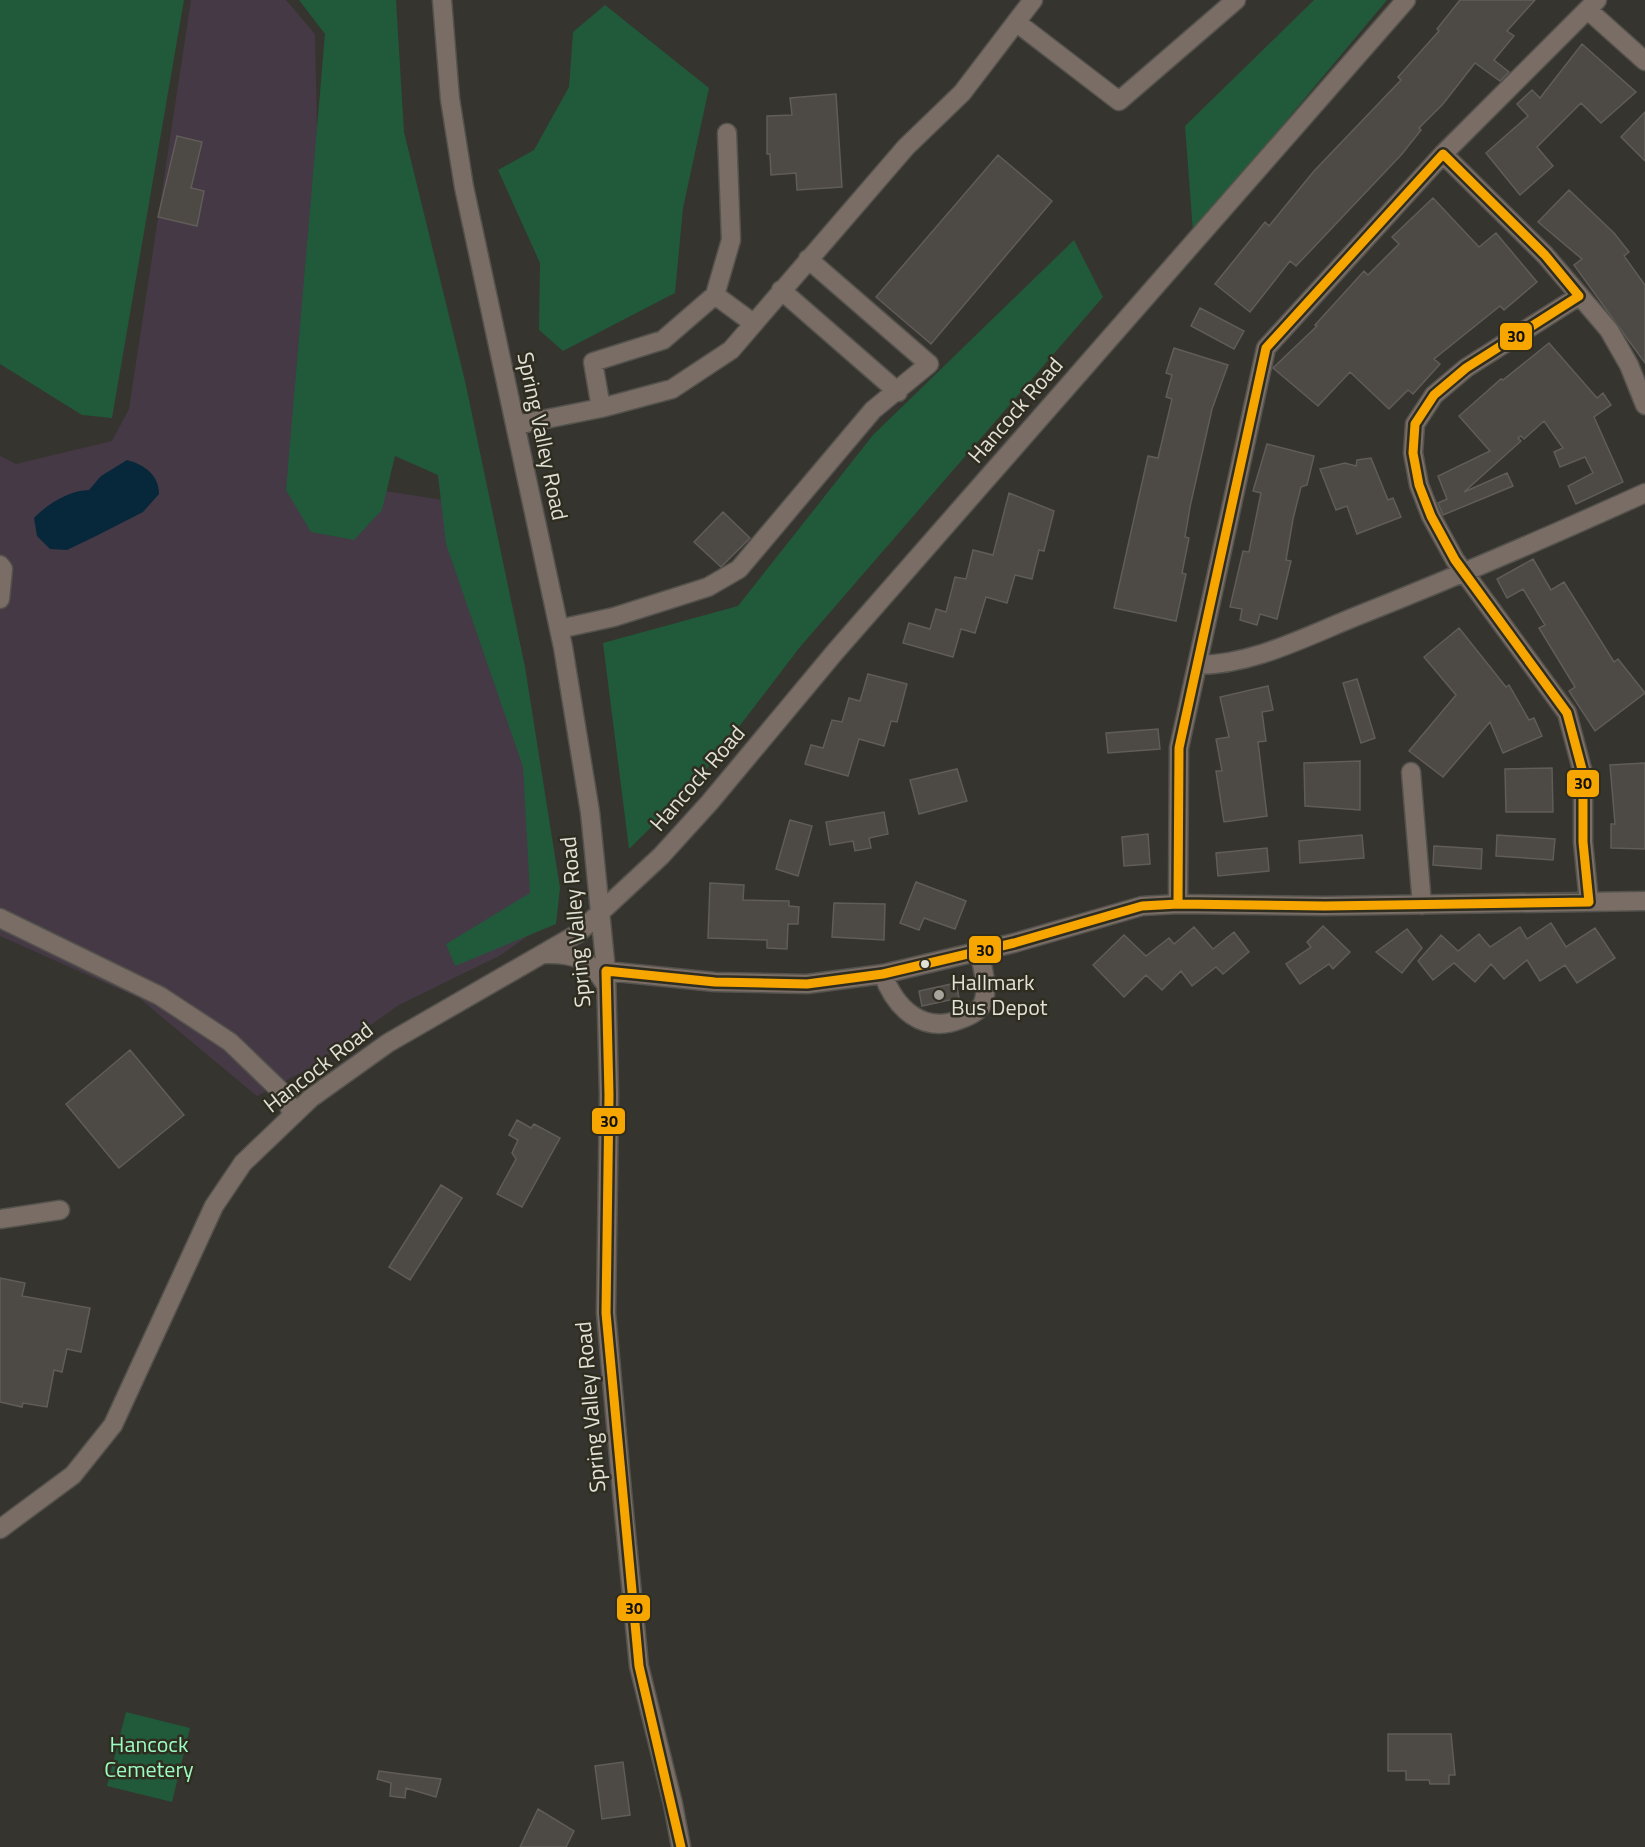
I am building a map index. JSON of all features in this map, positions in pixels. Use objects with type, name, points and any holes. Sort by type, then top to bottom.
[{"type":"street","name":"Spring Valley Road","points":[[442,0],[450,99],[464,187],[559,628],[579,735],[607,979],[609,1095],[606,1312],[639,1666],[673,1804],[681,1847]]},
{"type":"street","points":[[516,425],[601,408],[672,389],[731,350],[906,147],[962,93],[1033,0]]},
{"type":"street","points":[[1016,22],[1119,101],[1236,0]]},
{"type":"street","name":"Hancock Road","points":[[0,1529],[73,1475],[113,1425],[214,1206],[243,1163],[311,1098],[388,1043],[577,934],[661,856],[710,802],[835,652],[1406,0]]},
{"type":"street","points":[[1178,904],[1179,748],[1266,348],[1443,154],[1592,5],[1645,61]]},
{"type":"street","points":[[601,408],[593,362],[663,340],[714,296],[731,240],[727,132]]},
{"type":"street","points":[[1443,154],[1545,255],[1609,330],[1629,365],[1645,405]]},
{"type":"street","points":[[559,628],[614,617],[708,587],[739,569],[873,410],[898,392],[929,364],[808,259]]},
{"type":"street","points":[[781,290],[898,392]]},
{"type":"street","points":[[714,296],[753,323]]},
{"type":"street","points":[[1579,296],[1466,368],[1434,395],[1415,424],[1413,453],[1419,485],[1431,516],[1464,574],[1568,713],[1583,773],[1583,842],[1589,902]]},
{"type":"street","points":[[1197,665],[1234,662],[1283,645],[1464,574],[1645,494]]},
{"type":"street","points":[[0,565],[3,569],[0,599]]},
{"type":"street","points":[[1411,772],[1422,905]]},
{"type":"street","points":[[543,955],[577,956],[607,979],[796,984],[883,974],[979,951],[1142,906],[1178,904],[1325,906],[1645,901]]},
{"type":"street","points":[[0,918],[160,996],[230,1042],[286,1096],[292,1114]]},
{"type":"street","points":[[883,974],[897,1003],[910,1015],[925,1023],[940,1024],[957,1021],[974,1014],[983,1003],[985,985],[979,951]]},
{"type":"street","points":[[0,1219],[60,1210]]},
{"type":"shaded area","points":[[191,0],[286,0],[315,34],[317,125],[314,480],[482,506],[531,728],[540,927],[501,955],[399,1005],[310,1068],[257,1096],[139,998],[0,936],[0,456],[16,464],[112,441],[129,409]]},
{"type":"green space","points":[[0,0],[184,0],[112,418],[82,415],[0,364]]},
{"type":"green space","points":[[299,0],[396,0],[404,132],[465,381],[525,667],[560,888],[556,924],[455,966],[446,944],[530,893],[523,767],[446,544],[438,475],[395,456],[382,510],[354,540],[311,532],[286,490],[325,34]]},
{"type":"green space","points":[[1314,0],[1387,0],[1193,232],[1185,126]]},
{"type":"green space","points":[[605,5],[709,88],[683,208],[675,293],[563,351],[539,330],[540,263],[498,170],[534,150],[569,87],[573,32]]},
{"type":"green space","points":[[1074,240],[1103,297],[800,647],[696,783],[629,849],[603,643],[738,606],[873,435]]},
{"type":"green space","name":"Hancock Cemetery","points":[[126,1712],[190,1728],[172,1802],[107,1786]]},
{"type":"water","points":[[127,460],[145,468],[157,481],[159,494],[143,512],[67,550],[50,549],[37,536],[34,518],[39,513],[67,495],[89,490],[101,476]]},
{"type":"building","points":[[1460,0],[1535,0],[1507,31],[1514,36],[1494,60],[1509,72],[1500,81],[1475,63],[1443,104],[1419,128],[1421,130],[1402,154],[1296,266],[1290,261],[1250,312],[1215,284],[1265,222],[1269,226],[1314,171],[1401,80],[1398,77],[1439,31],[1437,29]]},
{"type":"building","points":[[1582,44],[1636,92],[1601,123],[1581,103],[1537,147],[1553,166],[1520,195],[1486,153],[1528,116],[1517,104],[1532,90],[1540,98]]},
{"type":"building","points":[[836,94],[842,187],[797,190],[796,173],[771,175],[770,154],[767,154],[767,116],[792,115],[790,98]]},
{"type":"building","points":[[1645,112],[1645,161],[1621,137]]},
{"type":"building","points":[[177,136],[202,142],[191,188],[204,191],[197,226],[158,217]]},
{"type":"building","points":[[998,155],[1052,201],[931,344],[876,297]]},
{"type":"building","points":[[1569,190],[1614,233],[1629,252],[1624,256],[1645,285],[1645,363],[1574,265],[1582,259],[1538,222]]},
{"type":"building","points":[[1433,198],[1479,247],[1496,233],[1537,282],[1504,310],[1500,306],[1434,359],[1440,364],[1413,394],[1408,390],[1389,409],[1350,372],[1318,406],[1273,368],[1317,326],[1315,325],[1364,271],[1368,275],[1399,244],[1392,237]]},
{"type":"building","points":[[1200,308],[1244,331],[1234,349],[1191,326]]},
{"type":"building","points":[[1549,343],[1597,398],[1603,393],[1611,405],[1594,417],[1623,482],[1576,504],[1568,486],[1593,473],[1585,457],[1560,467],[1554,452],[1563,448],[1544,421],[1524,439],[1521,436],[1518,438],[1521,441],[1464,492],[1507,473],[1513,486],[1443,515],[1438,503],[1447,499],[1438,476],[1490,451],[1459,416],[1501,379],[1503,380]]},
{"type":"building","points":[[1174,348],[1228,365],[1212,409],[1190,507],[1185,537],[1189,538],[1182,573],[1186,574],[1176,621],[1114,608],[1148,456],[1158,458],[1172,399],[1166,397],[1172,375],[1166,373]]},
{"type":"building","points":[[1267,444],[1314,456],[1307,485],[1301,487],[1293,519],[1286,560],[1291,561],[1277,619],[1260,614],[1257,625],[1240,620],[1242,609],[1230,607],[1243,551],[1249,552],[1261,493],[1253,491]]},
{"type":"building","points":[[1371,458],[1388,500],[1393,498],[1401,517],[1357,534],[1347,506],[1336,510],[1320,469],[1345,463],[1356,466],[1357,460]]},
{"type":"building","points":[[1009,493],[1054,511],[1044,551],[1039,550],[1032,579],[1015,575],[1007,603],[986,597],[975,633],[961,629],[953,657],[903,643],[909,623],[930,629],[936,609],[946,612],[955,577],[966,579],[973,550],[993,555]]},
{"type":"building","points":[[723,512],[750,538],[721,567],[694,542]]},
{"type":"building","points":[[1533,559],[1551,590],[1564,582],[1614,662],[1618,659],[1645,693],[1595,731],[1569,691],[1575,687],[1539,628],[1545,625],[1523,589],[1507,598],[1497,579]]},
{"type":"building","points":[[1459,628],[1506,687],[1509,685],[1529,720],[1534,718],[1542,736],[1503,753],[1490,722],[1443,777],[1409,751],[1456,695],[1424,657]]},
{"type":"building","points":[[868,674],[907,684],[897,722],[891,721],[884,746],[859,739],[848,776],[805,764],[811,745],[823,748],[832,720],[842,722],[849,698],[860,701]]},
{"type":"building","points":[[1357,679],[1375,738],[1361,743],[1343,683]]},
{"type":"building","points":[[1268,686],[1273,710],[1262,712],[1266,741],[1258,742],[1267,816],[1224,822],[1216,771],[1222,771],[1216,739],[1229,737],[1220,697]]},
{"type":"building","points":[[1158,729],[1160,749],[1108,753],[1106,733]]},
{"type":"building","points":[[1360,761],[1360,810],[1305,806],[1304,763]]},
{"type":"building","points":[[1645,763],[1645,849],[1611,848],[1611,824],[1615,824],[1610,765]]},
{"type":"building","points":[[1552,768],[1553,812],[1506,812],[1505,769]]},
{"type":"building","points":[[957,769],[967,801],[919,814],[910,780]]},
{"type":"building","points":[[884,812],[888,834],[869,838],[871,848],[855,851],[853,841],[830,845],[826,822]]},
{"type":"building","points":[[790,820],[812,826],[798,876],[776,869]]},
{"type":"building","points":[[1148,834],[1150,864],[1124,866],[1122,837]]},
{"type":"building","points":[[1362,835],[1364,858],[1300,863],[1299,841]]},
{"type":"building","points":[[1497,835],[1555,839],[1553,860],[1496,856]]},
{"type":"building","points":[[1434,846],[1482,849],[1481,869],[1433,865]]},
{"type":"building","points":[[1267,848],[1269,871],[1218,876],[1216,853]]},
{"type":"building","points":[[916,882],[966,901],[955,929],[924,918],[919,930],[900,923]]},
{"type":"building","points":[[710,883],[744,885],[743,900],[789,901],[789,906],[799,907],[798,924],[788,924],[787,949],[767,948],[767,940],[708,938]]},
{"type":"building","points":[[834,903],[885,904],[884,940],[832,937]]},
{"type":"building","points":[[1551,923],[1566,947],[1595,928],[1615,958],[1577,983],[1565,965],[1540,981],[1527,960],[1504,979],[1491,964],[1475,982],[1454,963],[1433,980],[1418,961],[1441,935],[1458,951],[1479,934],[1490,947],[1520,927],[1527,939]]},
{"type":"building","points":[[1323,926],[1350,952],[1333,969],[1329,964],[1300,984],[1286,964],[1311,947],[1307,942]]},
{"type":"building","points":[[1194,927],[1213,949],[1234,932],[1249,952],[1223,974],[1216,967],[1192,986],[1181,971],[1162,990],[1146,975],[1124,997],[1093,965],[1124,935],[1146,956],[1169,938],[1174,944]]},
{"type":"building","points":[[1407,929],[1422,948],[1402,973],[1376,952]]},
{"type":"building","name":"Hallmark Bus Depot","points":[[956,983],[959,998],[922,1006],[919,991]]},
{"type":"building","points":[[130,1050],[184,1115],[119,1168],[66,1104]]},
{"type":"building","points":[[517,1120],[531,1128],[534,1124],[560,1138],[522,1207],[497,1194],[516,1159],[512,1153],[518,1140],[509,1135]]},
{"type":"building","points":[[441,1185],[462,1198],[410,1280],[389,1267]]},
{"type":"building","points":[[0,1278],[25,1283],[22,1296],[90,1308],[81,1352],[67,1349],[62,1372],[54,1370],[47,1407],[23,1403],[22,1407],[0,1402]]},
{"type":"building","points":[[1388,1734],[1451,1734],[1455,1775],[1449,1775],[1449,1784],[1430,1784],[1429,1780],[1406,1780],[1406,1771],[1388,1771]]},
{"type":"building","points":[[623,1762],[630,1815],[602,1819],[595,1766]]},
{"type":"building","points":[[379,1771],[441,1779],[436,1797],[406,1788],[405,1798],[390,1796],[391,1783],[377,1779]]},
{"type":"building","points":[[538,1809],[574,1831],[566,1847],[520,1847]]},
{"type":"transit line","name":"30","points":[[1443,154],[1545,255],[1579,296],[1466,368],[1434,395],[1415,424],[1413,453],[1419,485],[1431,516],[1455,560],[1567,713],[1583,773],[1583,842],[1589,902],[1325,906],[1178,904],[1179,748],[1266,348],[1443,154]]},
{"type":"transit line","name":"30","points":[[681,1847],[639,1666],[606,1313],[609,1095],[606,971],[715,982],[807,984],[883,974],[1014,943],[1142,906],[1178,904]]},
{"type":"place","name":"Hallmark Bus Depot","points":[[939,995]]}]
